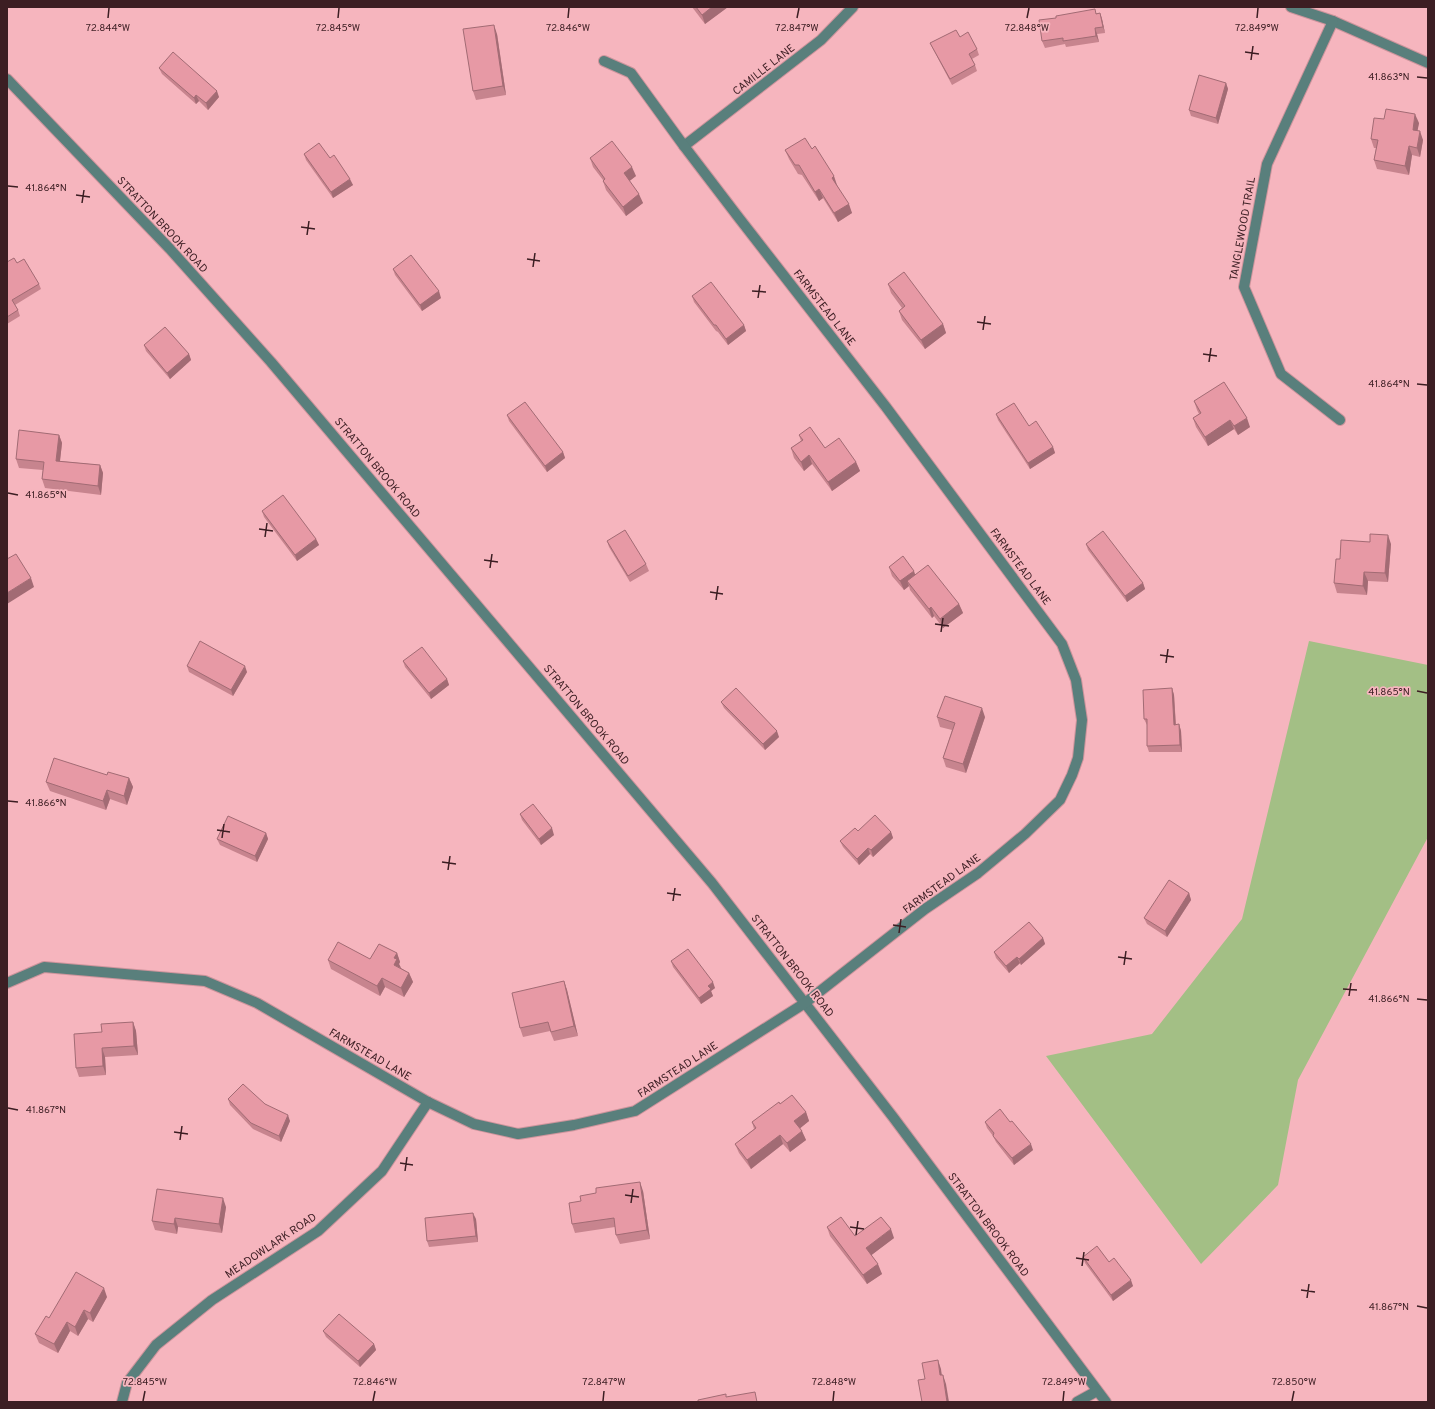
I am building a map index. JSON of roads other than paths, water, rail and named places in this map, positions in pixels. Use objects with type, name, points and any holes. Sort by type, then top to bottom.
[{"type":"street","name":"CAMILLE LANE","points":[[684,146],[821,40],[853,7]]},
{"type":"street","points":[[1291,7],[1333,21],[1428,63]]},
{"type":"street","name":"TANGLEWOOD TRAIL","points":[[1333,21],[1267,164],[1244,287],[1281,374],[1340,420]]},
{"type":"street","name":"FARMSTEAD LANE","points":[[7,983],[44,967],[205,981],[257,1003],[428,1102],[474,1124],[518,1134],[574,1125],[635,1111],[805,1003],[925,909],[978,873],[1025,834],[1060,800],[1078,758],[1082,720],[1076,680],[1062,644],[886,407],[684,146],[631,73],[604,61]]},
{"type":"street","name":"STRATTON BROOK ROAD","points":[[7,79],[170,249],[277,368],[712,883],[898,1123],[1106,1402]]},
{"type":"street","name":"MEADOWLARK ROAD","points":[[122,1402],[127,1383],[156,1345],[212,1300],[318,1231],[382,1171],[428,1102]]},
{"type":"street","points":[[1077,1402],[1097,1391]]}]
